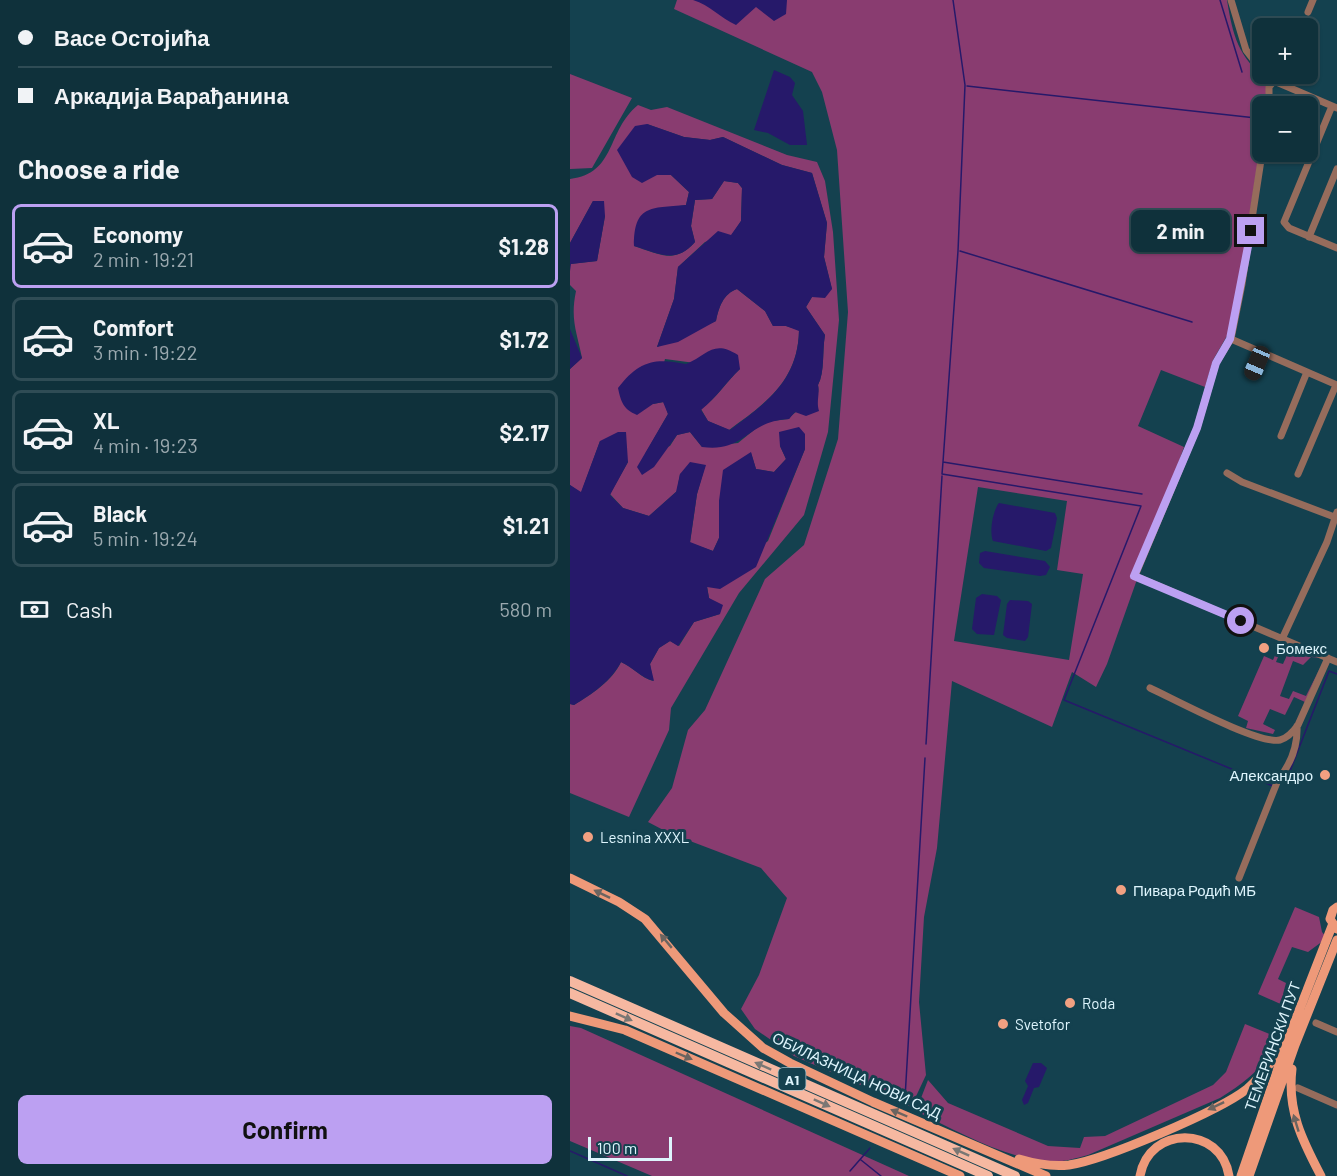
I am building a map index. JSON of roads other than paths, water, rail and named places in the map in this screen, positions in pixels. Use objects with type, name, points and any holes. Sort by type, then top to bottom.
[{"type":"highway","name":"A1","points":[[570,981],[1015,1176]]},
{"type":"highway","name":"A1","points":[[570,993],[988,1176]]},
{"type":"main road","name":"ОБИЛАЗНИЦА НОВИ САД","points":[[570,878],[619,902],[645,919],[724,1014],[763,1048],[790,1064],[873,1102],[1046,1176]]},
{"type":"main road","name":"ТЕМЕРИНСКИ ПУТ","points":[[1241,1176],[1335,927],[1330,916],[1337,907]]},
{"type":"main road","name":"ТЕМЕРИНСКИ ПУТ","points":[[1249,1176],[1291,1042],[1337,940]]},
{"type":"main road","points":[[570,1016],[625,1030],[960,1176]]},
{"type":"main road","points":[[991,1152],[1053,1166],[1077,1164],[1101,1157],[1239,1095],[1264,1073],[1291,1042]]},
{"type":"main road","points":[[1291,1042],[1290,1083],[1293,1113],[1300,1138],[1321,1176]]},
{"type":"main road","points":[[1140,1176],[1145,1160],[1154,1149],[1168,1140],[1185,1136],[1201,1139],[1215,1148],[1225,1160],[1229,1176]]},
{"type":"street","points":[[1231,0],[1244,45],[1252,58]]},
{"type":"street","points":[[1308,12],[1313,0]]},
{"type":"street","points":[[1281,84],[1335,107],[1284,222],[1289,228],[1337,248]]},
{"type":"street","points":[[1261,162],[1244,275],[1230,339],[1216,363],[1197,428],[1134,576],[1283,637],[1337,662]]},
{"type":"street","points":[[1309,237],[1334,184],[1337,169]]},
{"type":"street","points":[[1230,339],[1336,385],[1298,474]]},
{"type":"street","points":[[1252,374],[1261,352]]},
{"type":"street","points":[[1281,436],[1307,372]]},
{"type":"street","points":[[1227,473],[1242,482],[1336,516],[1327,542],[1283,637]]},
{"type":"street","points":[[1150,688],[1229,725],[1265,738],[1280,740],[1293,732],[1297,726],[1328,658]]},
{"type":"street","points":[[1239,878],[1277,784],[1288,767],[1295,748],[1297,726]]},
{"type":"street","points":[[1316,1023],[1337,1032]]},
{"type":"street","points":[[1298,1088],[1337,1105]]},
{"type":"waterway","points":[[953,0],[965,85],[958,251],[943,462],[1142,494]]},
{"type":"waterway","points":[[1220,0],[1242,72]]},
{"type":"waterway","points":[[967,86],[1256,118],[1251,145]]},
{"type":"waterway","points":[[960,251],[1192,322]]},
{"type":"waterway","points":[[943,462],[942,474],[1141,506],[1064,700],[1273,786]]},
{"type":"waterway","points":[[926,744],[942,476]]},
{"type":"waterway","points":[[1284,778],[1290,771],[1329,671],[1337,674]]},
{"type":"waterway","points":[[905,1098],[925,758]]},
{"type":"waterway","points":[[850,1171],[870,1148]]},
{"type":"waterway","points":[[570,1151],[627,1176]]},
{"type":"waterway","points":[[861,1160],[881,1176]]},
{"type":"place","name":"Бомекс","points":[[1264,648]]},
{"type":"place","name":"Александро","points":[[1325,775]]},
{"type":"place","name":"Lesnina XXXL","points":[[588,837]]},
{"type":"place","name":"Пивара Родић МБ","points":[[1121,890]]},
{"type":"place","name":"Roda","points":[[1070,1003]]},
{"type":"place","name":"Svetofor","points":[[1003,1024]]}]
